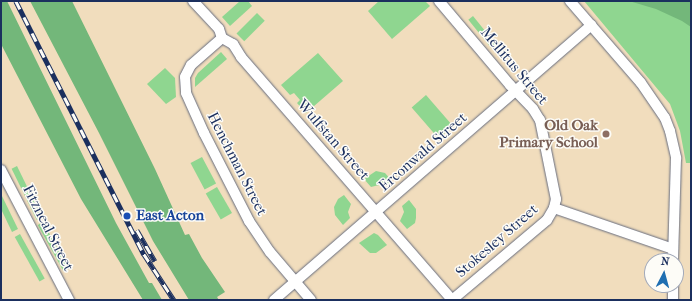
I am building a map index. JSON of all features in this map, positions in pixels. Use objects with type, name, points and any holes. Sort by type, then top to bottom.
[{"type":"street","name":"Wulfstan Street","points":[[193,1],[219,29],[222,38],[233,44],[241,57],[377,211],[452,300]]},
{"type":"street","name":"Mellitus Street","points":[[439,1],[533,109],[540,120],[556,199],[554,208]]},
{"type":"street","points":[[570,1],[654,99],[670,131],[676,158],[673,253]]},
{"type":"street","name":"Erconwald Street","points":[[274,300],[591,25]]},
{"type":"street","name":"Henchman Street","points":[[222,38],[192,65],[185,77],[186,93],[216,158],[249,221],[270,252],[311,300]]},
{"type":"street","name":"Fitzneal Street","points":[[1,170],[69,300]]},
{"type":"street","name":"Stokesley Street","points":[[452,300],[547,220],[554,208],[673,249]]},
{"type":"green space","points":[[1,1],[7,1],[116,223],[149,283],[152,283],[162,300],[143,300],[81,199],[1,44]]},
{"type":"green space","points":[[30,1],[72,1],[155,169],[185,235],[189,234],[202,258],[225,292],[217,297],[219,300],[189,300],[153,241],[99,133]]},
{"type":"green space","points":[[240,1],[248,1],[252,6],[230,26],[222,17]]},
{"type":"green space","points":[[379,1],[425,1],[430,6],[392,39],[368,11]]},
{"type":"green space","points":[[584,1],[691,1],[691,163],[686,163],[680,131],[670,104]]},
{"type":"green space","points":[[629,1],[691,1],[691,27],[682,21],[656,9]]},
{"type":"green space","points":[[257,13],[265,21],[244,41],[236,34]]},
{"type":"green space","points":[[473,16],[496,44],[491,48],[468,20]]},
{"type":"green space","points":[[221,52],[227,59],[195,87],[195,78],[198,73]]},
{"type":"green space","points":[[318,53],[343,81],[306,113],[297,103],[300,100],[294,93],[290,95],[281,85]]},
{"type":"green space","points":[[165,68],[175,78],[176,97],[166,104],[147,84]]},
{"type":"green space","points":[[426,95],[453,126],[439,138],[412,107]]},
{"type":"green space","points":[[202,157],[216,183],[205,190],[191,163]]},
{"type":"green space","points":[[17,166],[42,217],[37,220],[12,169]]},
{"type":"green space","points":[[376,171],[385,173],[392,181],[384,188],[379,185],[371,187],[364,179]]},
{"type":"green space","points":[[217,187],[232,213],[221,219],[206,194]]},
{"type":"green space","points":[[1,194],[18,229],[12,232],[1,209]]},
{"type":"green space","points":[[344,195],[351,204],[348,212],[350,218],[343,225],[335,215],[334,207],[338,199]]},
{"type":"green space","points":[[409,200],[416,209],[416,218],[415,223],[407,229],[400,221],[404,212],[402,206]]},
{"type":"green space","points":[[43,222],[69,268],[63,271],[38,225]]},
{"type":"green space","points":[[374,233],[378,235],[387,245],[376,253],[370,253],[359,243]]},
{"type":"green space","points":[[20,234],[45,279],[39,282],[15,237]]},
{"type":"railway","points":[[16,1],[144,254],[174,300]]},
{"type":"railway","points":[[137,230],[155,261]]},
{"type":"place","name":"Old Oak Primary School","points":[[606,134]]},
{"type":"place","name":"East Acton","points":[[127,216]]}]
